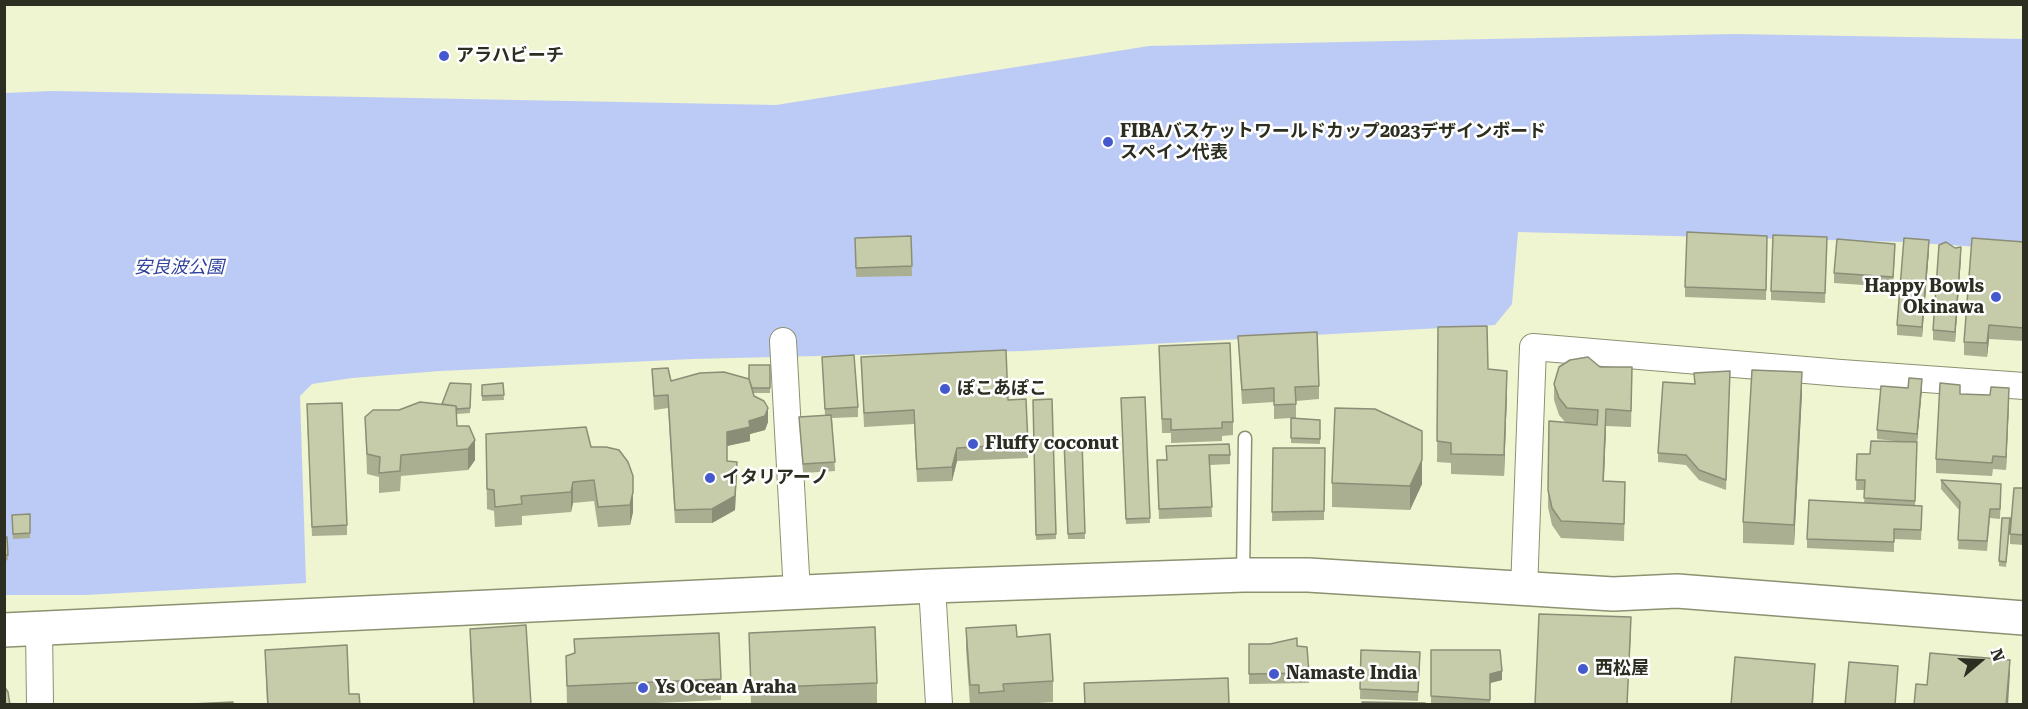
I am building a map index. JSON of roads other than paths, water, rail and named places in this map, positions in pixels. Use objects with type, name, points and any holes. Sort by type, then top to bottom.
[{"type":"street","points":[[783,341],[797,593]]},
{"type":"street","points":[[1524,590],[1533,347],[1841,374],[2024,386]]},
{"type":"street","points":[[4,630],[932,586],[1243,575],[1308,575],[1613,594],[1677,591],[2024,618]]},
{"type":"street","points":[[932,586],[939,705]]},
{"type":"street","points":[[39,629],[40,705]]},
{"type":"lane","points":[[1243,575],[1245,438]]},
{"type":"place","name":"アラハビーチ","points":[[444,56]]},
{"type":"place","name":"FIBAバスケットワールドカップ2023デザインボード スペイン代表","points":[[1108,142]]},
{"type":"place","name":"Happy Bowls Okinawa","points":[[1996,297]]},
{"type":"place","name":"ぽこあぽこ","points":[[945,389]]},
{"type":"place","name":"Fluffy coconut","points":[[973,444]]},
{"type":"place","name":"イタリアーノ","points":[[710,478]]},
{"type":"place","name":"西松屋","points":[[1583,669]]},
{"type":"place","name":"Namaste India","points":[[1274,674]]},
{"type":"place","name":"Ys Ocean Araha","points":[[643,688]]},
{"type":"park label","name":"安良波公園","points":[[179,268]]}]
